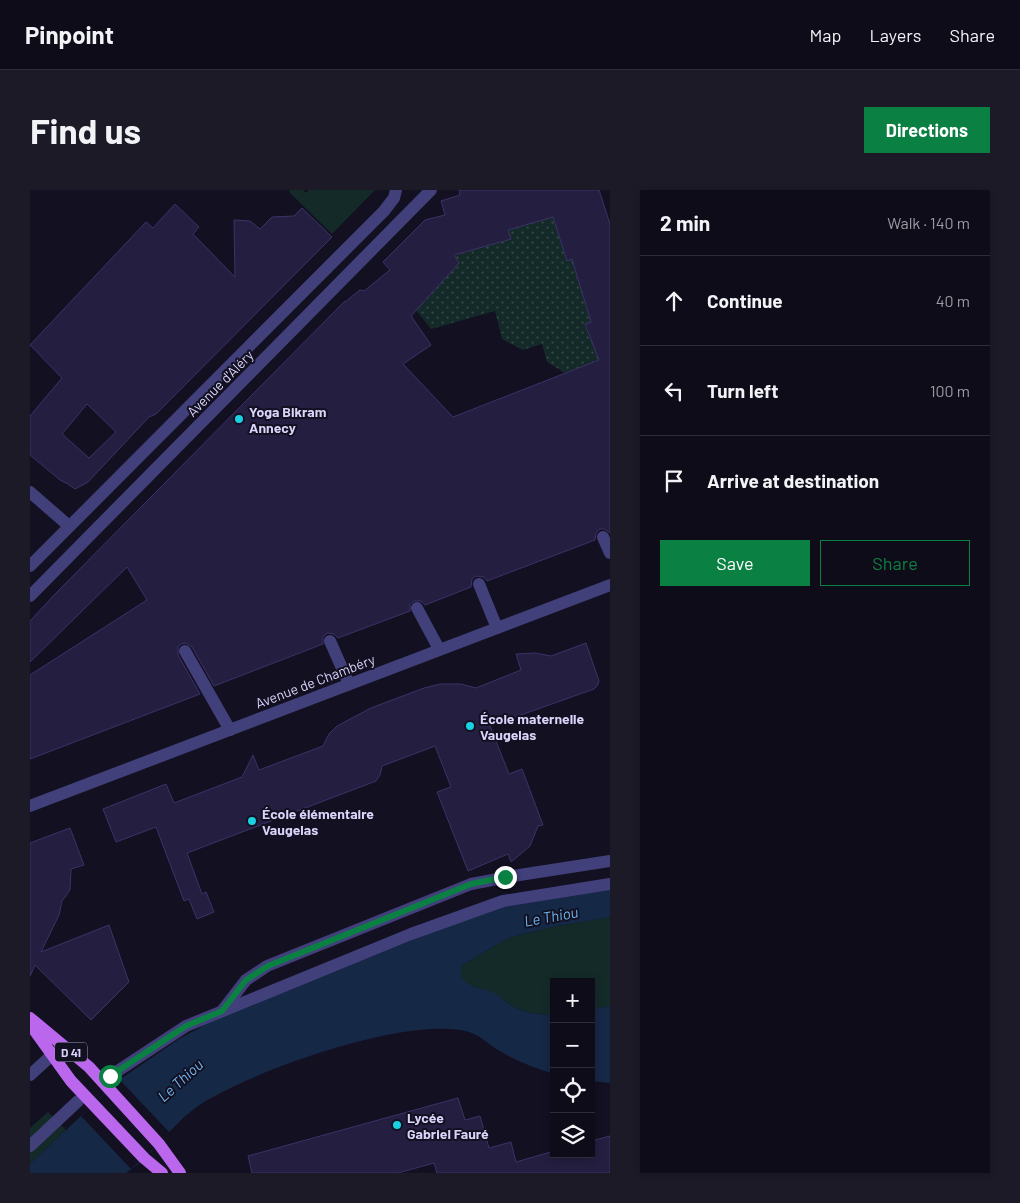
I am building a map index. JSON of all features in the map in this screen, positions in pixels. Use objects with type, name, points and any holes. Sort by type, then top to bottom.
[{"type":"main road","name":"D 41","points":[[30,1018],[89,1067],[159,1144],[180,1173]]},
{"type":"main road","name":"D 41","points":[[30,1024],[71,1081],[144,1158],[162,1173]]},
{"type":"street","name":"Avenue d'Aléry","points":[[30,566],[362,233],[394,198],[396,190]]},
{"type":"street","name":"Avenue d'Aléry","points":[[30,596],[430,190]]},
{"type":"street","points":[[362,233],[376,245]]},
{"type":"street","points":[[221,375],[235,388]]},
{"type":"street","points":[[30,492],[69,526]]},
{"type":"street","points":[[603,537],[610,553]]},
{"type":"street","points":[[44,552],[59,566]]},
{"type":"street","points":[[479,584],[497,628]]},
{"type":"street","name":"Avenue de Chambéry","points":[[30,806],[610,584]]},
{"type":"street","points":[[418,608],[439,650]]},
{"type":"street","points":[[330,642],[349,684]]},
{"type":"street","points":[[185,650],[230,730]]},
{"type":"street","points":[[222,1011],[246,980],[268,966],[471,884],[610,861]]},
{"type":"street","points":[[110,1076],[186,1026],[411,934],[503,901],[610,884]]},
{"type":"street","points":[[30,1075],[52,1055]]},
{"type":"street","points":[[30,1146],[78,1101]]},
{"type":"green space","points":[[290,190],[303,190],[306,193],[308,190],[375,190],[332,234],[289,192]]},
{"type":"green space","points":[[556,205],[558,233],[567,261],[572,259],[591,322],[585,325],[590,338],[596,337],[606,357],[565,373],[547,362],[542,344],[523,350],[502,339],[495,311],[431,329],[416,310],[459,263],[455,257],[458,254],[511,239],[508,230]]},
{"type":"green space","points":[[610,917],[610,1006],[595,1008],[595,978],[550,978],[550,1015],[543,1015],[517,1008],[495,994],[470,985],[462,978],[460,973],[461,966],[508,938],[557,926]]},
{"type":"green space","points":[[48,1112],[66,1130],[30,1164],[30,1128]]},
{"type":"water","name":"Le Thiou","points":[[610,888],[610,917],[557,926],[508,938],[461,966],[461,977],[472,986],[492,992],[512,1006],[522,1010],[550,1015],[550,1073],[511,1057],[469,1032],[442,1029],[408,1031],[330,1050],[254,1077],[222,1092],[188,1114],[145,1157],[126,1173],[30,1173],[30,1164],[119,1080],[179,1039],[212,1021],[469,917],[502,907]]},
{"type":"water","points":[[610,1006],[610,1083],[595,1081],[595,1008]]},
{"type":"pier","points":[[120,1080],[170,1133],[131,1169],[81,1116]]},
{"type":"building","points":[[459,190],[599,190],[610,224],[610,533],[600,529],[596,533],[595,540],[487,581],[484,577],[476,576],[472,579],[471,587],[425,605],[421,601],[414,601],[410,604],[410,611],[338,638],[334,634],[327,633],[323,637],[323,644],[214,686],[192,647],[186,643],[181,644],[178,647],[178,655],[200,694],[30,759],[30,675],[147,600],[127,567],[30,662],[30,621],[345,301],[360,290],[364,291],[390,270],[383,262],[425,220],[445,215],[441,201],[460,195]],"holes":[[[553,217],[567,261],[572,259],[591,322],[585,324],[599,360],[453,417],[403,364],[431,345],[411,316],[459,263],[454,255],[511,239],[508,230]]]},
{"type":"building","points":[[175,204],[199,227],[193,234],[235,277],[234,220],[250,221],[260,229],[272,217],[294,216],[302,208],[332,237],[156,414],[149,417],[88,482],[75,489],[60,480],[30,455],[30,416],[62,378],[30,345],[146,222],[153,228]],"holes":[[[87,404],[116,432],[89,458],[62,434]]]},
{"type":"building","points":[[586,643],[599,681],[594,689],[490,726],[509,774],[522,769],[543,825],[538,826],[530,846],[511,862],[508,854],[468,871],[437,792],[451,787],[435,746],[382,766],[376,781],[187,853],[202,894],[206,892],[214,912],[197,919],[189,899],[184,901],[156,827],[116,842],[103,809],[166,784],[174,803],[242,777],[253,755],[259,770],[323,746],[329,734],[337,726],[371,708],[440,684],[461,684],[476,688],[521,670],[516,654],[535,653],[551,656]]},
{"type":"building","points":[[70,828],[84,865],[71,869],[70,890],[62,901],[59,915],[41,952],[109,925],[129,982],[91,1020],[35,965],[30,976],[30,843]]},
{"type":"building","name":"Lycée Gabriel Fauré","points":[[458,1098],[465,1120],[480,1116],[489,1148],[511,1142],[516,1162],[550,1152],[550,1158],[595,1158],[595,1140],[610,1136],[610,1173],[437,1173],[434,1163],[398,1173],[252,1173],[248,1156]]},
{"type":"place","name":"Yoga Bikram Annecy","points":[[239,419]]},
{"type":"place","name":"École maternelle Vaugelas","points":[[470,726]]},
{"type":"place","name":"École élémentaire Vaugelas","points":[[252,821]]},
{"type":"place","name":"Lycée Gabriel Fauré","points":[[397,1125]]},
{"type":"route","points":[[110,1076],[186,1026],[222,1011],[246,980],[268,966],[471,884],[505,877]]}]
